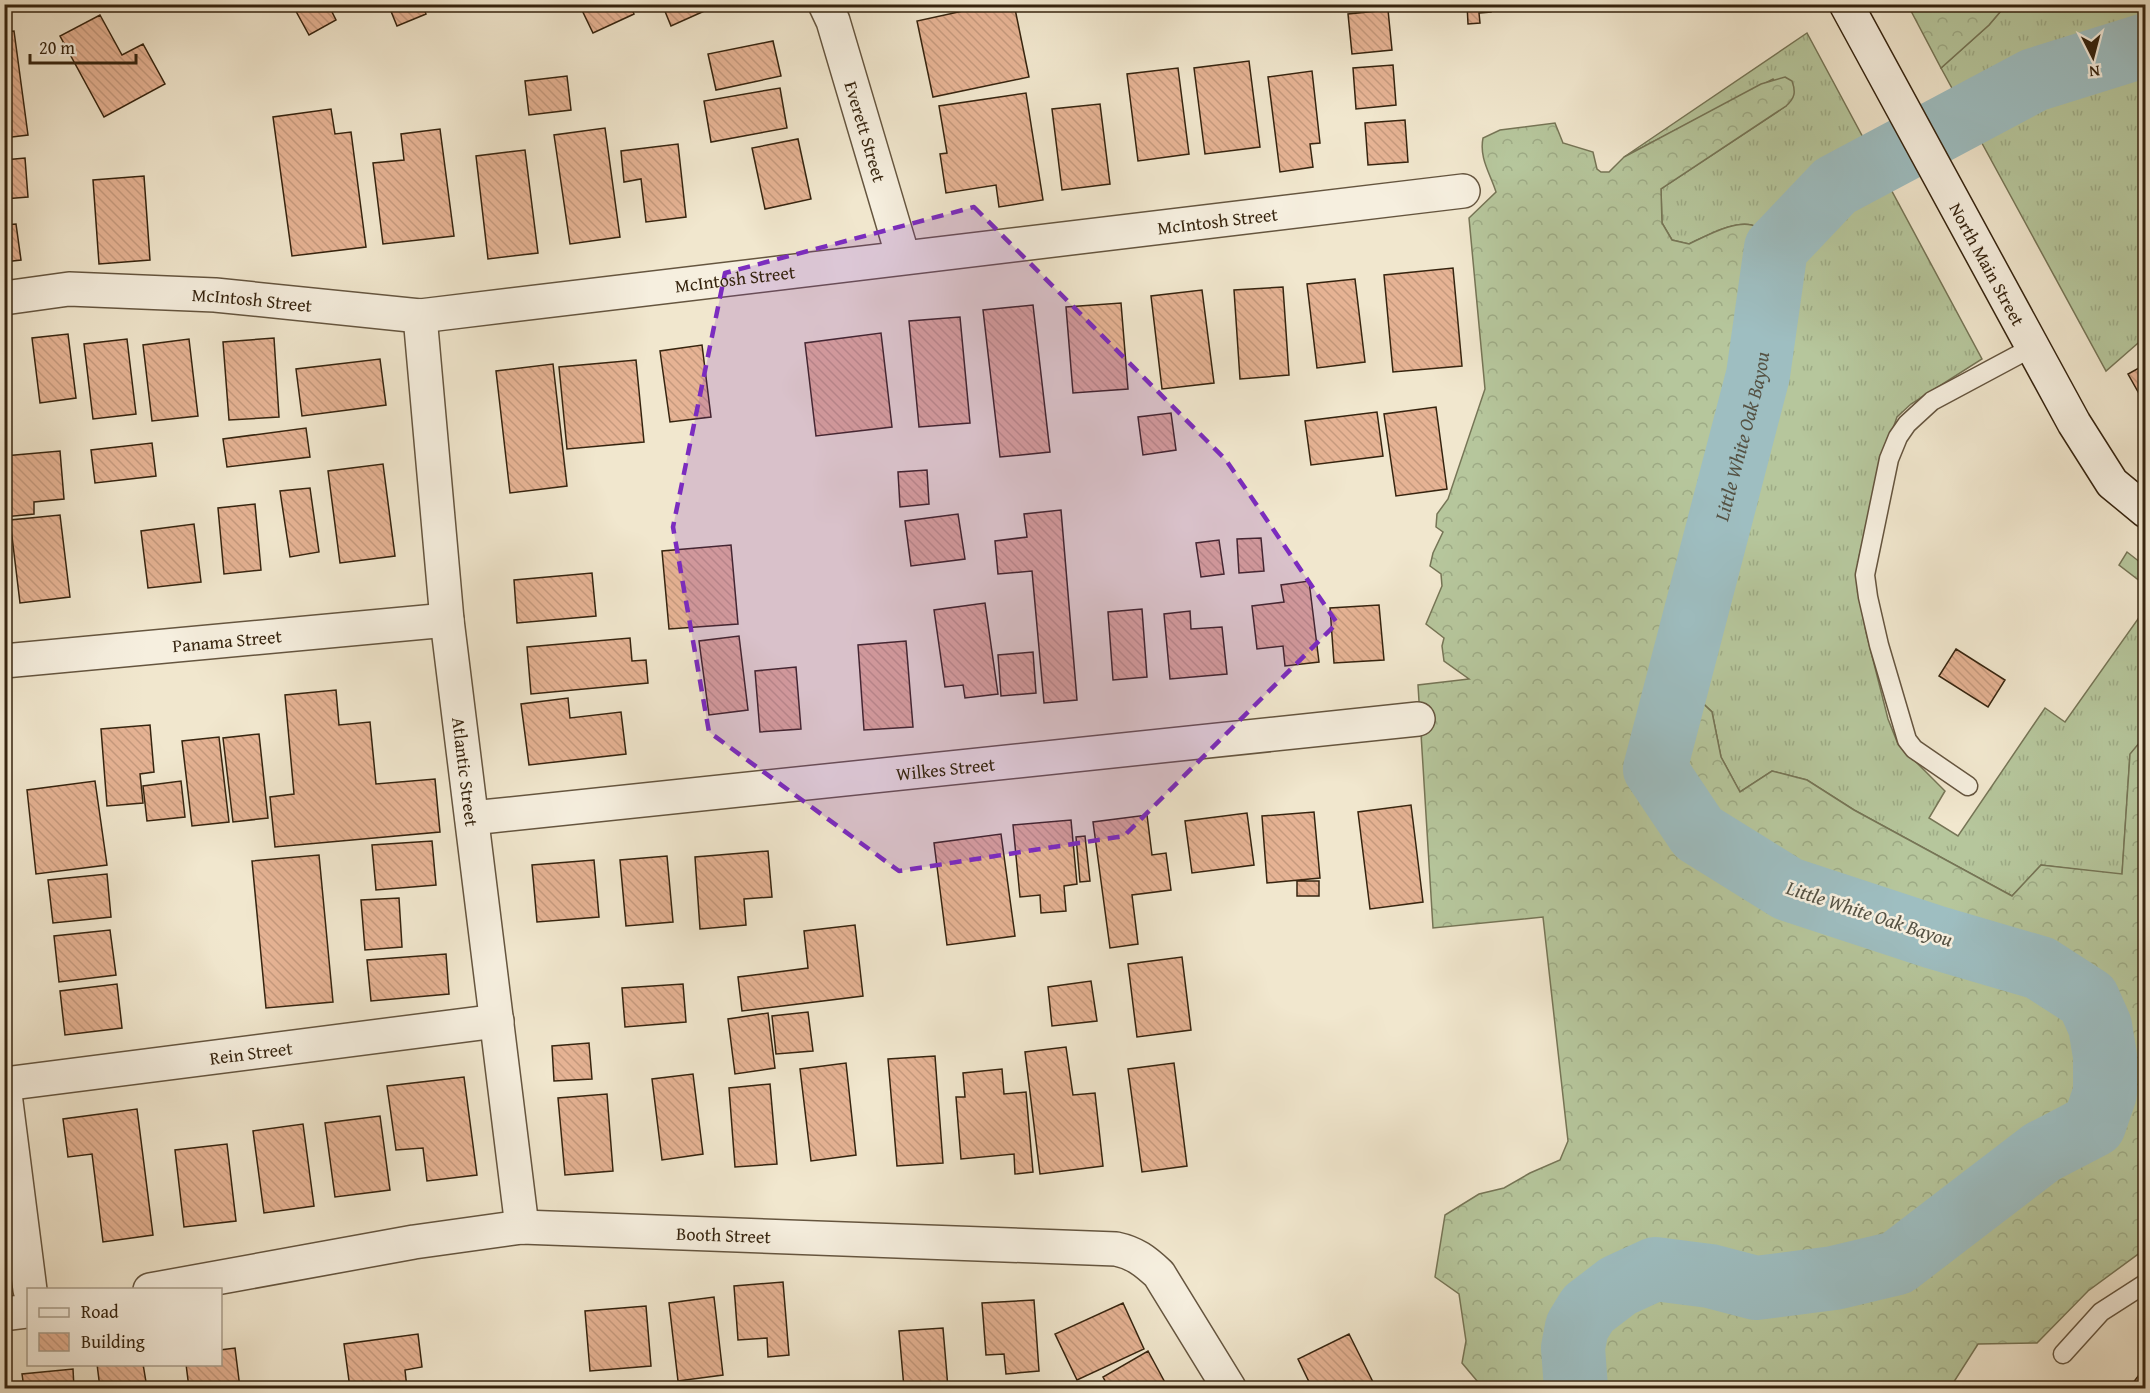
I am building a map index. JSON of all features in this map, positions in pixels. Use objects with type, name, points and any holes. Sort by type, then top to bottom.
[{"type":"street","name":"Everett Street","points":[[825,4],[833,21],[903,257]]},
{"type":"street","name":"North Main Street","points":[[1850,13],[2074,423],[2112,483],[2145,511]]},
{"type":"street","name":"McIntosh Street","points":[[4,298],[69,289],[170,293],[215,295],[420,316],[1463,191]]},
{"type":"street","name":"Atlantic Street","points":[[420,316],[447,620],[522,1227]]},
{"type":"street","name":"Panama Street","points":[[4,661],[447,620]]},
{"type":"street","name":"Wilkes Street","points":[[472,818],[1418,719]]},
{"type":"street","name":"Rein Street","points":[[4,1085],[496,1021]]},
{"type":"street","points":[[4,1085],[11,1189],[30,1288]]},
{"type":"street","name":"Booth Street","points":[[161,1288],[414,1242],[522,1227],[1116,1249],[1132,1253],[1145,1260],[1159,1274],[1229,1389]]},
{"type":"street","points":[[4,1314],[27,1311]]},
{"type":"lane","points":[[1968,786],[1914,748],[1907,740],[1879,645],[1865,575],[1888,459],[1907,424],[1932,401],[2033,347]]},
{"type":"lane","points":[[2063,1354],[2101,1312],[2145,1283]]},
{"type":"highlighted area","points":[[974,207],[1226,460],[1337,623],[1124,836],[899,871],[709,732],[673,527],[725,273]]},
{"type":"green space","points":[[1918,5],[2006,5],[1989,25],[1941,68],[1911,11]]},
{"type":"green space","points":[[2006,5],[2145,5],[2145,337],[2106,371],[1941,68],[1989,25]]},
{"type":"green space","points":[[1807,33],[1982,359],[1911,404],[1897,417],[1881,463],[1859,557],[1857,585],[1866,632],[1888,719],[1898,744],[1945,791],[1929,818],[1958,836],[2045,708],[2065,722],[2145,609],[2145,736],[2130,755],[2122,875],[2041,865],[2012,896],[1854,810],[1807,780],[1772,771],[1740,792],[1721,757],[1712,712],[1674,676],[1685,629],[1683,594],[1685,583],[1700,561],[1699,539],[1704,521],[1710,508],[1730,506],[1741,480],[1742,461],[1762,453],[1756,408],[1761,391],[1768,387],[1767,377],[1756,364],[1752,327],[1760,292],[1762,262],[1776,242],[1760,228],[1741,224],[1713,232],[1689,244],[1672,240],[1662,223],[1661,189],[1786,106],[1773,79],[1624,157]]},
{"type":"green space","points":[[1785,77],[1792,81],[1794,92],[1786,106],[1661,189],[1662,223],[1672,240],[1689,244],[1713,232],[1741,224],[1757,227],[1777,242],[1762,262],[1760,292],[1752,327],[1756,364],[1767,377],[1769,388],[1760,391],[1756,408],[1762,453],[1754,463],[1742,462],[1740,468],[1743,493],[1730,506],[1710,508],[1704,521],[1699,539],[1700,561],[1685,583],[1683,594],[1685,629],[1674,676],[1712,712],[1721,757],[1740,792],[1772,771],[1807,780],[1854,810],[2012,896],[2041,865],[2122,874],[2130,754],[2145,736],[2145,1249],[2088,1291],[2037,1343],[1978,1344],[1950,1388],[1483,1388],[1462,1363],[1466,1341],[1459,1294],[1435,1277],[1445,1215],[1479,1194],[1504,1188],[1560,1160],[1568,1141],[1543,917],[1433,928],[1418,685],[1469,679],[1444,661],[1442,646],[1444,638],[1426,624],[1442,586],[1441,574],[1430,566],[1433,553],[1443,532],[1436,527],[1437,514],[1448,499],[1485,389],[1469,218],[1496,192],[1482,152],[1483,138],[1500,130],[1555,123],[1563,143],[1593,152],[1597,169],[1601,172],[1609,172],[1624,157],[1761,84]]},
{"type":"green space","points":[[2127,552],[2145,566],[2145,585],[2119,565]]},
{"type":"building","points":[[292,4],[328,4],[336,20],[309,35]]},
{"type":"building","points":[[388,4],[422,4],[426,14],[397,26]]},
{"type":"building","points":[[579,4],[630,4],[634,14],[593,33]]},
{"type":"building","points":[[662,4],[720,4],[671,26]]},
{"type":"building","points":[[995,4],[1014,4],[1029,77],[933,97],[917,21]]},
{"type":"building","points":[[1467,4],[1490,4],[1491,12],[1479,13],[1480,23],[1468,24]]},
{"type":"building","points":[[1388,10],[1392,50],[1352,54],[1348,14]]},
{"type":"building","points":[[100,15],[122,55],[143,44],[165,84],[104,117],[60,36]]},
{"type":"building","points":[[14,31],[28,135],[4,138],[4,32]]},
{"type":"building","points":[[773,41],[781,76],[716,90],[708,54]]},
{"type":"building","points":[[1249,61],[1260,147],[1205,154],[1194,68]]},
{"type":"building","points":[[1393,65],[1396,105],[1356,109],[1353,68]]},
{"type":"building","points":[[1178,68],[1189,154],[1138,161],[1127,74]]},
{"type":"building","points":[[1312,71],[1320,143],[1310,144],[1313,167],[1280,172],[1268,77]]},
{"type":"building","points":[[567,76],[571,110],[529,115],[525,81]]},
{"type":"building","points":[[780,88],[787,128],[711,142],[704,101]]},
{"type":"building","points":[[1026,93],[1043,200],[999,207],[996,185],[946,193],[940,154],[947,153],[939,106]]},
{"type":"building","points":[[1100,104],[1110,184],[1062,190],[1052,109]]},
{"type":"building","points":[[331,109],[335,134],[351,132],[366,247],[292,256],[273,117]]},
{"type":"building","points":[[1405,120],[1408,162],[1368,165],[1365,123]]},
{"type":"building","points":[[605,128],[620,237],[570,244],[554,135]]},
{"type":"building","points":[[440,129],[454,236],[383,244],[373,163],[404,160],[401,134]]},
{"type":"building","points":[[798,139],[811,199],[765,209],[752,148]]},
{"type":"building","points":[[678,144],[686,217],[646,222],[641,179],[624,182],[621,151]]},
{"type":"building","points":[[525,150],[538,253],[488,259],[476,156]]},
{"type":"building","points":[[25,158],[28,197],[4,199],[4,160]]},
{"type":"building","points":[[144,176],[150,260],[99,264],[93,180]]},
{"type":"building","points":[[16,224],[21,260],[4,262],[4,225]]},
{"type":"building","points":[[1453,268],[1462,366],[1393,372],[1384,275]]},
{"type":"building","points":[[1355,279],[1365,362],[1317,368],[1307,284]]},
{"type":"building","points":[[1283,287],[1289,375],[1240,379],[1234,290]]},
{"type":"building","points":[[1202,290],[1214,383],[1162,389],[1151,296]]},
{"type":"building","points":[[1121,303],[1128,389],[1073,393],[1066,307]]},
{"type":"building","points":[[1033,305],[1050,452],[1000,457],[983,310]]},
{"type":"building","points":[[960,317],[970,423],[919,427],[909,321]]},
{"type":"building","points":[[881,333],[892,427],[816,436],[805,343]]},
{"type":"building","points":[[68,334],[76,398],[40,403],[32,338]]},
{"type":"building","points":[[274,338],[279,417],[229,420],[223,342]]},
{"type":"building","points":[[127,339],[136,414],[93,419],[84,344]]},
{"type":"building","points":[[189,339],[198,416],[152,421],[143,345]]},
{"type":"building","points":[[702,345],[711,417],[670,422],[660,351]]},
{"type":"building","points":[[380,359],[386,405],[302,416],[296,369]]},
{"type":"building","points":[[636,360],[644,442],[567,449],[559,367]]},
{"type":"building","points":[[553,364],[567,486],[510,493],[496,371]]},
{"type":"building","points":[[2146,364],[2146,406],[2128,374]]},
{"type":"building","points":[[1436,407],[1447,489],[1396,496],[1384,414]]},
{"type":"building","points":[[1377,412],[1383,456],[1311,465],[1305,421]]},
{"type":"building","points":[[1171,413],[1176,450],[1143,455],[1138,417]]},
{"type":"building","points":[[306,428],[310,457],[227,467],[223,439]]},
{"type":"building","points":[[152,443],[156,476],[95,483],[91,450]]},
{"type":"building","points":[[60,451],[64,499],[34,502],[34,514],[4,517],[4,456]]},
{"type":"building","points":[[383,464],[395,556],[340,563],[328,471]]},
{"type":"building","points":[[927,470],[929,504],[900,507],[898,472]]},
{"type":"building","points":[[310,488],[319,552],[290,557],[280,491]]},
{"type":"building","points":[[255,504],[261,570],[224,574],[218,508]]},
{"type":"building","points":[[1061,510],[1077,700],[1044,703],[1032,571],[998,574],[995,541],[1027,537],[1024,514]]},
{"type":"building","points":[[958,514],[965,559],[911,566],[905,521]]},
{"type":"building","points":[[60,515],[70,597],[20,603],[10,520]]},
{"type":"building","points":[[194,524],[201,582],[148,588],[141,531]]},
{"type":"building","points":[[1261,538],[1264,571],[1239,573],[1237,539]]},
{"type":"building","points":[[1219,540],[1224,574],[1201,577],[1196,543]]},
{"type":"building","points":[[731,545],[738,624],[669,629],[662,551]]},
{"type":"building","points":[[592,573],[596,616],[517,623],[514,580]]},
{"type":"building","points":[[1309,581],[1319,662],[1285,666],[1283,646],[1257,649],[1252,606],[1284,602],[1281,585]]},
{"type":"building","points":[[985,603],[998,694],[965,698],[963,685],[945,687],[934,610]]},
{"type":"building","points":[[1379,605],[1384,660],[1334,663],[1330,608]]},
{"type":"building","points":[[1142,609],[1147,677],[1113,680],[1108,612]]},
{"type":"building","points":[[1190,611],[1191,629],[1222,627],[1227,674],[1170,679],[1164,614]]},
{"type":"building","points":[[739,636],[748,710],[709,715],[699,641]]},
{"type":"building","points":[[630,638],[632,661],[646,660],[648,683],[531,694],[527,647]]},
{"type":"building","points":[[906,641],[913,727],[864,730],[858,645]]},
{"type":"building","points":[[1956,649],[2005,680],[1988,707],[1939,676]]},
{"type":"building","points":[[1033,652],[1036,693],[1001,696],[998,655]]},
{"type":"building","points":[[796,667],[801,729],[760,732],[755,671]]},
{"type":"building","points":[[336,690],[339,725],[370,722],[376,784],[435,779],[440,832],[275,847],[270,797],[294,794],[285,695]]},
{"type":"building","points":[[568,698],[570,718],[621,712],[626,754],[529,765],[521,704]]},
{"type":"building","points":[[150,725],[154,772],[140,774],[143,803],[107,806],[101,729]]},
{"type":"building","points":[[259,734],[268,818],[233,822],[223,738]]},
{"type":"building","points":[[219,737],[229,822],[192,826],[182,741]]},
{"type":"building","points":[[95,781],[107,865],[36,874],[27,790]]},
{"type":"building","points":[[181,781],[185,817],[147,821],[143,786]]},
{"type":"building","points":[[1411,805],[1423,902],[1370,909],[1358,812]]},
{"type":"building","points":[[1314,812],[1320,878],[1267,883],[1262,816]]},
{"type":"building","points":[[1247,813],[1254,865],[1192,873],[1185,821]]},
{"type":"building","points":[[1147,815],[1152,855],[1166,853],[1171,890],[1132,895],[1138,944],[1110,948],[1093,822]]},
{"type":"building","points":[[1071,820],[1077,884],[1064,886],[1066,911],[1041,913],[1040,895],[1020,897],[1013,825]]},
{"type":"building","points":[[1001,834],[1015,936],[947,945],[934,843]]},
{"type":"building","points":[[1085,836],[1090,881],[1080,882],[1076,837]]},
{"type":"building","points":[[432,841],[436,885],[376,890],[372,845]]},
{"type":"building","points":[[768,851],[772,897],[744,899],[746,925],[700,929],[695,857]]},
{"type":"building","points":[[319,855],[333,1002],[266,1008],[252,861]]},
{"type":"building","points":[[667,856],[673,922],[626,926],[620,860]]},
{"type":"building","points":[[594,860],[599,917],[537,922],[532,865]]},
{"type":"building","points":[[107,874],[111,917],[53,923],[48,880]]},
{"type":"building","points":[[1297,881],[1319,881],[1319,896],[1297,896]]},
{"type":"building","points":[[399,898],[402,947],[365,950],[361,900]]},
{"type":"building","points":[[855,925],[863,996],[742,1011],[738,977],[808,968],[804,931]]},
{"type":"building","points":[[110,930],[116,975],[59,982],[54,936]]},
{"type":"building","points":[[446,954],[449,994],[371,1001],[367,960]]},
{"type":"building","points":[[1182,957],[1191,1030],[1137,1037],[1128,964]]},
{"type":"building","points":[[1091,981],[1097,1021],[1052,1026],[1048,987]]},
{"type":"building","points":[[117,984],[122,1028],[65,1035],[60,991]]},
{"type":"building","points":[[683,984],[686,1022],[625,1027],[622,988]]},
{"type":"building","points":[[808,1012],[813,1051],[776,1054],[772,1016]]},
{"type":"building","points":[[768,1013],[775,1068],[735,1074],[728,1019]]},
{"type":"building","points":[[589,1043],[592,1079],[554,1081],[552,1046]]},
{"type":"building","points":[[1066,1047],[1073,1095],[1095,1093],[1103,1166],[1040,1174],[1025,1052]]},
{"type":"building","points":[[935,1056],[943,1163],[897,1166],[888,1059]]},
{"type":"building","points":[[846,1063],[856,1155],[811,1161],[800,1069]]},
{"type":"building","points":[[1174,1063],[1187,1166],[1142,1172],[1128,1069]]},
{"type":"building","points":[[1002,1069],[1004,1094],[1026,1092],[1033,1172],[1015,1174],[1014,1154],[961,1159],[956,1097],[965,1097],[963,1073]]},
{"type":"building","points":[[693,1074],[703,1154],[662,1160],[652,1079]]},
{"type":"building","points":[[464,1077],[477,1175],[427,1181],[423,1148],[396,1150],[387,1086]]},
{"type":"building","points":[[770,1084],[777,1164],[735,1167],[729,1088]]},
{"type":"building","points":[[607,1094],[613,1171],[565,1175],[558,1098]]},
{"type":"building","points":[[137,1109],[153,1235],[103,1242],[92,1154],[68,1157],[63,1119]]},
{"type":"building","points":[[380,1116],[390,1190],[335,1197],[325,1123]]},
{"type":"building","points":[[303,1124],[314,1206],[264,1213],[253,1131]]},
{"type":"building","points":[[227,1144],[236,1221],[184,1227],[175,1150]]},
{"type":"building","points":[[783,1282],[789,1355],[768,1357],[767,1338],[738,1340],[734,1286]]},
{"type":"building","points":[[714,1297],[723,1375],[678,1381],[669,1303]]},
{"type":"building","points":[[1034,1300],[1039,1371],[1006,1374],[1004,1354],[986,1355],[982,1303]]},
{"type":"building","points":[[1123,1303],[1144,1349],[1077,1380],[1055,1334]]},
{"type":"building","points":[[646,1306],[651,1366],[590,1371],[585,1311]]},
{"type":"building","points":[[943,1328],[948,1388],[904,1388],[899,1331]]},
{"type":"building","points":[[418,1334],[422,1367],[405,1370],[407,1388],[350,1388],[344,1344]]},
{"type":"building","points":[[1349,1334],[1376,1388],[1312,1388],[1298,1359]]},
{"type":"building","points":[[235,1348],[240,1388],[189,1388],[186,1366],[222,1366],[222,1350]]},
{"type":"building","points":[[1148,1351],[1168,1388],[1109,1388],[1103,1377]]},
{"type":"building","points":[[97,1366],[143,1366],[147,1388],[100,1388]]},
{"type":"building","points":[[73,1369],[74,1388],[24,1388],[22,1374]]},
{"type":"building","points":[[2139,1375],[2146,1380],[2146,1388],[2129,1388]]},
{"type":"waterway","name":"Little White Oak Bayou","points":[[1576,1388],[1573,1348],[1577,1327],[1588,1309],[1618,1286],[1655,1269],[1710,1276],[1756,1288],[1834,1278],[1897,1263],[2042,1152],[2094,1125],[2105,1093],[2105,1056],[2100,1026],[2088,999],[2040,968],[1934,937],[1788,889],[1698,833],[1655,769],[1758,375],[1776,248],[1835,186],[2034,80],[2146,45]]}]
